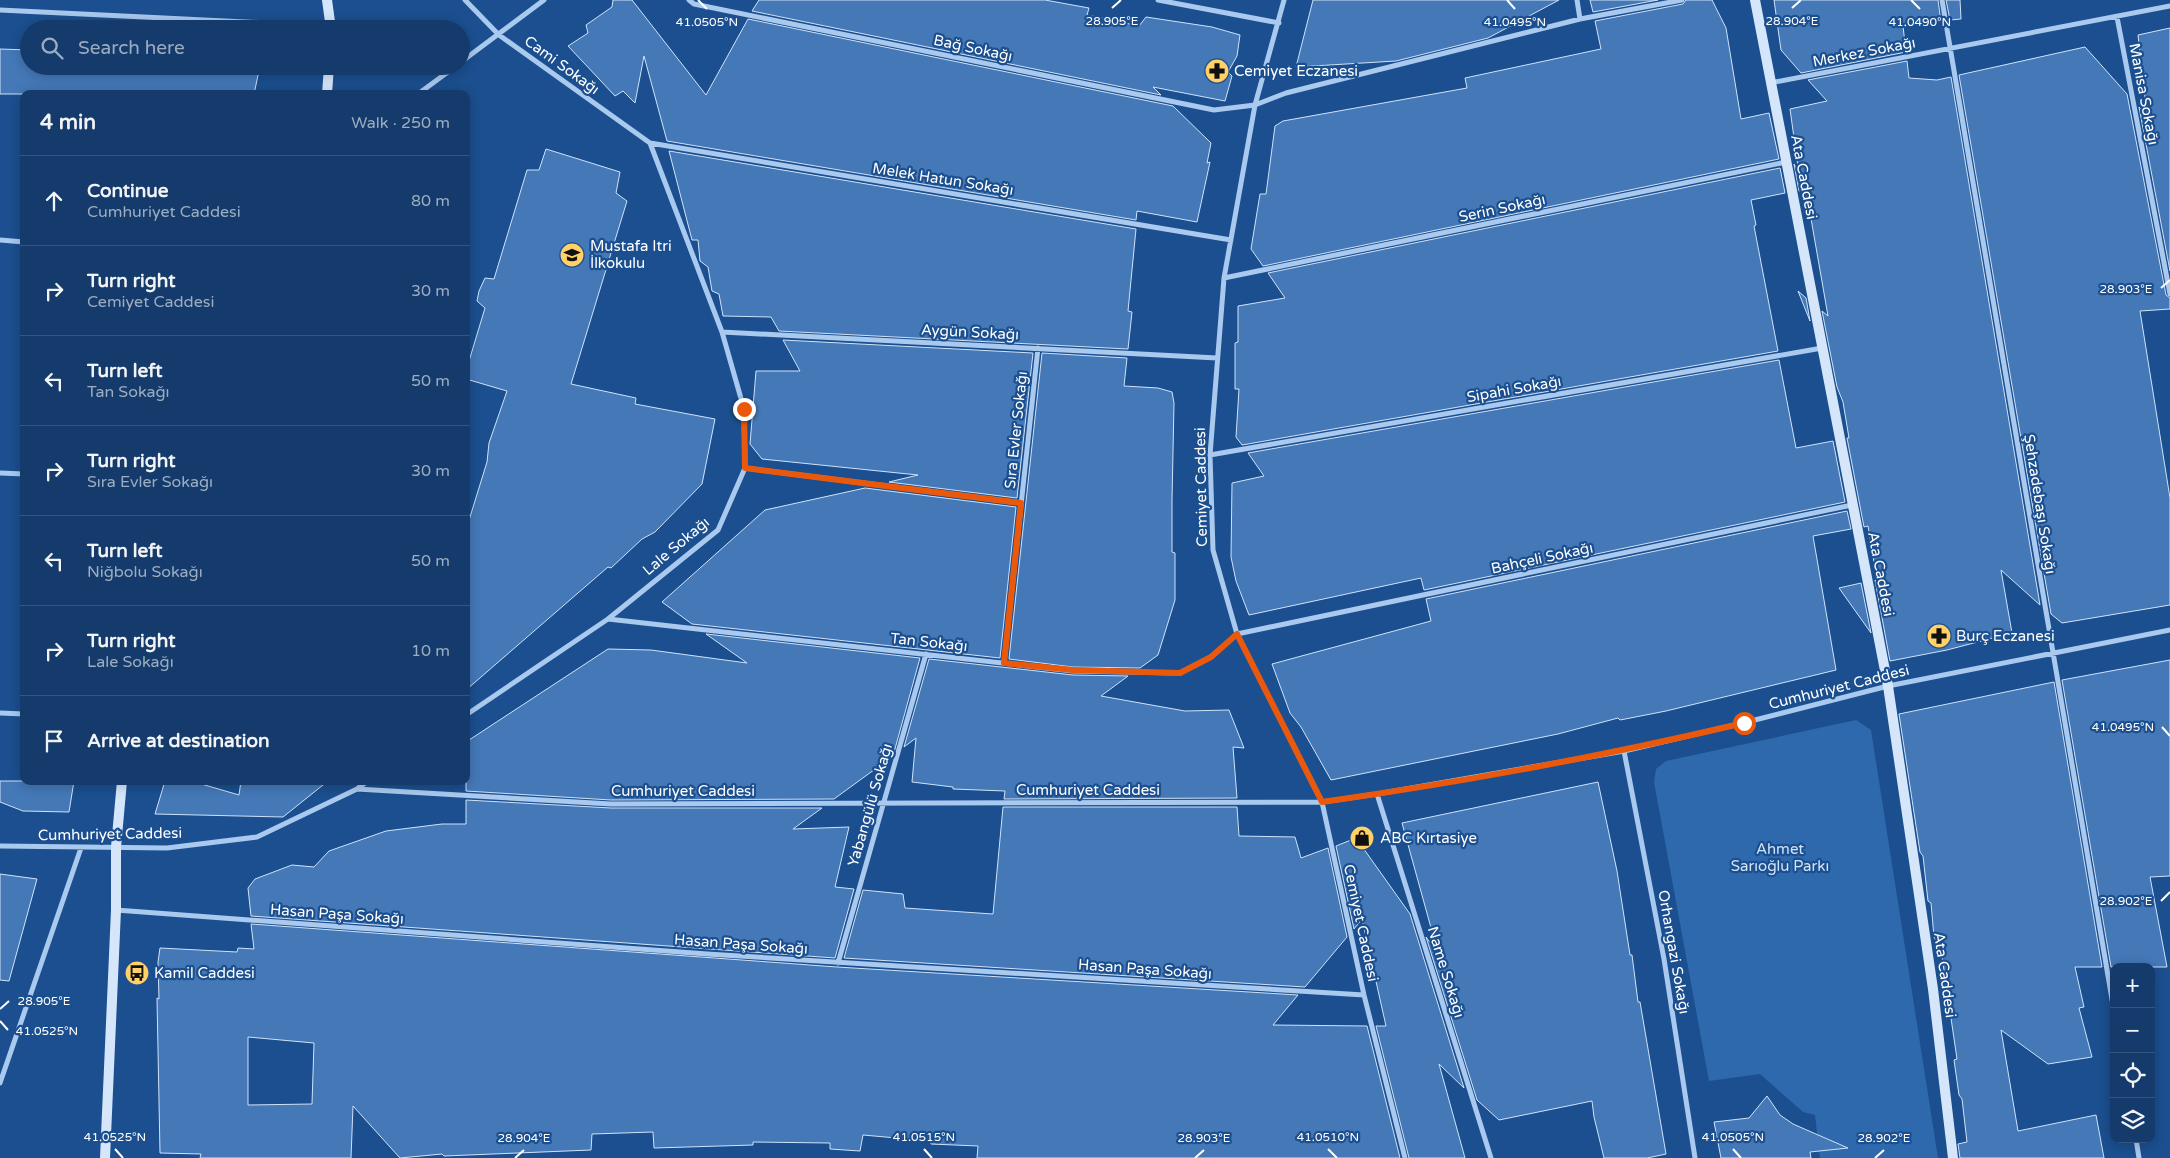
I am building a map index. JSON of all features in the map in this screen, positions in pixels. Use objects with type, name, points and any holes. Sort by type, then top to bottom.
[{"type":"street","points":[[328,0],[330,20]]},
{"type":"street","name":"Cami Sokağı","points":[[465,0],[499,35],[650,143]]},
{"type":"street","points":[[470,56],[544,0]]},
{"type":"street","name":"Bağ Sokağı","points":[[689,0],[694,4],[1214,110],[1255,105],[1286,93],[1580,19],[1682,0]]},
{"type":"street","points":[[1158,0],[1278,23]]},
{"type":"street","name":"Cemiyet Caddesi","points":[[1284,0],[1255,105],[1224,278],[1210,455],[1214,550],[1237,634],[1322,802],[1364,995],[1405,1158]]},
{"type":"street","points":[[1577,0],[1580,19]]},
{"type":"street","name":"Ata Caddesi","points":[[1755,0],[1888,686],[1933,989],[1953,1158]]},
{"type":"street","name":"Şehzadebaşı Sokağı","points":[[1942,0],[1952,48],[2052,654],[2113,1008]]},
{"type":"street","name":"Merkez Sokağı","points":[[1770,83],[2170,6]]},
{"type":"street","points":[[0,10],[184,20]]},
{"type":"street","name":"Manisa Sokağı","points":[[2117,17],[2170,294]]},
{"type":"street","points":[[327,90],[328,75]]},
{"type":"street","points":[[423,90],[444,75]]},
{"type":"street","name":"Melek Hatun Sokağı","points":[[650,143],[1231,240]]},
{"type":"street","name":"Lale Sokağı","points":[[470,712],[608,619],[718,530],[745,468],[744,409],[722,332],[650,143]]},
{"type":"street","name":"Serin Sokağı","points":[[1224,278],[1786,162]]},
{"type":"street","points":[[0,240],[20,242]]},
{"type":"street","name":"Aygün Sokağı","points":[[722,332],[1217,358]]},
{"type":"street","name":"Sıra Evler Sokağı","points":[[1004,663],[1038,348]]},
{"type":"street","name":"Sipahi Sokağı","points":[[1210,455],[1823,348]]},
{"type":"street","points":[[745,468],[1021,503]]},
{"type":"street","points":[[0,473],[20,474]]},
{"type":"street","name":"Bahçeli Sokağı","points":[[1237,634],[1852,506]]},
{"type":"street","name":"Tan Sokağı","points":[[608,619],[1073,670],[1180,673],[1211,657],[1237,634]]},
{"type":"street","name":"Cumhuriyet Caddesi","points":[[0,846],[167,848],[257,837],[357,789],[611,804],[1322,802],[1624,751],[1744,723],[1888,686],[2170,630]]},
{"type":"street","name":"Yabangülü Sokağı","points":[[838,963],[926,654]]},
{"type":"street","points":[[0,713],[20,714]]},
{"type":"street","name":"Orhangazi Sokağı","points":[[1624,751],[1664,959],[1696,1158]]},
{"type":"street","points":[[105,1158],[116,910],[116,847],[122,785]]},
{"type":"street","points":[[357,789],[358,785]]},
{"type":"street","points":[[357,789],[362,785]]},
{"type":"street","name":"Name Sokağı","points":[[1377,794],[1491,1158]]},
{"type":"street","points":[[0,1083],[81,848]]},
{"type":"street","name":"Hasan Paşa Sokağı","points":[[116,910],[838,963],[1364,995]]},
{"type":"street","points":[[2137,1143],[2139,1158]]},
{"type":"green space","name":"Ahmet Sarıoğlu Parkı","points":[[1856,720],[1871,730],[1938,1158],[1820,1158],[1815,1115],[1803,1112],[1760,1074],[1709,1081],[1654,782],[1656,769],[1666,761]]},
{"type":"building","points":[[613,0],[632,0],[706,95],[748,19],[1173,106],[1211,143],[1207,163],[1210,162],[1197,222],[1137,211],[1136,220],[667,141],[644,56],[635,103],[623,91],[615,96],[568,46],[588,33],[586,25],[612,7]]},
{"type":"building","points":[[759,0],[1045,0],[1089,8],[1087,15],[1139,26],[1146,17],[1212,27],[1240,35],[1237,56],[1228,72],[1232,76],[1225,101],[1153,87],[1161,95],[752,11]]},
{"type":"building","points":[[1313,0],[1559,0],[1488,38],[1396,61],[1296,67]]},
{"type":"building","points":[[1590,0],[1658,0],[1593,12]]},
{"type":"building","points":[[1686,0],[1712,0],[1726,28],[1741,119],[1769,113],[1779,159],[1263,266],[1251,249],[1260,194],[1266,194],[1275,126],[1283,121],[1467,88],[1465,78],[1601,49],[1595,21],[1683,4]]},
{"type":"building","points":[[1774,0],[1938,0],[1941,22],[1903,26],[1906,52],[1801,73],[1781,50]]},
{"type":"building","points":[[1946,0],[1960,0],[1961,19],[1950,20]]},
{"type":"building","points":[[2170,28],[2170,271],[2139,107],[2147,116],[2138,35]]},
{"type":"building","points":[[2085,47],[2127,94],[2166,295],[2170,298],[2170,309],[2140,311],[2170,498],[2170,605],[2062,623],[2051,614],[1959,75]]},
{"type":"building","points":[[0,49],[20,50],[20,75],[258,75],[255,90],[20,90],[20,94],[0,94]]},
{"type":"building","points":[[1907,61],[1909,78],[1937,80],[1951,77],[2040,605],[2001,570],[2012,633],[1947,650],[1890,661],[1875,580],[1877,580],[1868,526],[1864,527],[1847,438],[1849,438],[1843,402],[1837,387],[1822,311],[1828,316],[1806,190],[1799,191],[1794,164],[1799,174],[1790,109],[1827,101],[1808,80]]},
{"type":"building","points":[[546,149],[620,172],[616,193],[627,201],[571,384],[636,398],[635,404],[715,419],[702,484],[655,532],[642,539],[611,568],[608,567],[470,687],[470,517],[487,462],[489,443],[507,391],[470,380],[470,358],[485,308],[477,301],[485,278],[494,279],[527,170],[539,170]]},
{"type":"building","points":[[669,151],[1136,229],[1128,311],[1132,312],[1128,349],[779,331],[771,317],[723,316],[719,294],[712,291],[708,267],[700,261],[698,240],[692,240]]},
{"type":"building","points":[[1780,168],[1785,193],[1751,200],[1756,225],[1754,226],[1778,351],[1242,445],[1236,437],[1239,389],[1235,389],[1235,343],[1238,342],[1238,306],[1285,298],[1268,273]]},
{"type":"building","points":[[1798,291],[1806,298],[1810,321]]},
{"type":"building","points":[[783,340],[1033,353],[1017,498],[889,482],[918,475],[762,459],[750,444],[756,371],[800,371]]},
{"type":"building","points":[[1042,353],[1127,358],[1124,386],[1158,388],[1172,392],[1174,403],[1172,552],[1175,553],[1175,600],[1158,655],[1140,668],[1073,667],[1009,659]]},
{"type":"building","points":[[1779,360],[1796,448],[1833,441],[1845,502],[1424,590],[1421,578],[1249,615],[1236,581],[1231,557],[1232,483],[1264,476],[1248,453]]},
{"type":"building","points":[[865,488],[1016,507],[1000,658],[692,624],[662,602],[765,510]]},
{"type":"building","points":[[1847,511],[1851,529],[1813,536],[1836,670],[1666,711],[1620,720],[1618,718],[1558,734],[1331,780],[1301,727],[1290,713],[1272,664],[1431,621],[1426,599]]},
{"type":"building","points":[[1861,583],[1871,633],[1839,588]]},
{"type":"building","points":[[706,634],[920,658],[893,756],[834,799],[611,800],[466,791],[466,785],[470,785],[470,739],[608,649],[651,650],[747,663]]},
{"type":"building","points":[[929,659],[1073,675],[1128,676],[1101,696],[1185,711],[1229,710],[1244,748],[1233,747],[1237,798],[1004,799],[1005,791],[953,789],[953,787],[912,782],[916,738],[904,747]]},
{"type":"building","points":[[2170,660],[2170,876],[2150,877],[2167,967],[2155,967],[2155,963],[2110,963],[2062,680]]},
{"type":"building","points":[[2054,682],[2102,967],[2075,967],[2084,1007],[2079,1008],[2092,1057],[2048,1064],[2001,1030],[2018,1131],[2096,1115],[2104,1158],[1960,1158],[1958,1144],[1967,1142],[1962,1099],[1959,1095],[1954,1060],[1957,1059],[1941,950],[1934,937],[1931,903],[1928,901],[1923,856],[1920,852],[1899,714]]},
{"type":"building","points":[[0,781],[20,781],[20,785],[73,785],[69,812],[23,811],[0,802]]},
{"type":"building","points":[[1598,782],[1617,871],[1630,955],[1632,955],[1638,1002],[1640,1002],[1666,1154],[1647,1158],[1604,1158],[1592,1101],[1499,1120],[1477,1100],[1426,937],[1438,953],[1402,823]]},
{"type":"building","points":[[164,785],[205,785],[239,795],[240,785],[323,785],[283,817],[155,814]]},
{"type":"building","points":[[466,800],[611,808],[822,808],[793,829],[849,827],[835,887],[854,889],[835,958],[251,916],[248,888],[255,879],[292,865],[314,867],[329,851],[386,831],[442,824],[466,824]]},
{"type":"building","points":[[1003,807],[1237,807],[1239,836],[1295,837],[1301,858],[1328,848],[1347,937],[1305,987],[844,958],[863,890],[903,894],[905,908],[993,914]]},
{"type":"building","points":[[1356,838],[1410,914],[1464,1088],[1439,1064],[1465,1158],[1409,1158],[1376,1026],[1386,1026],[1362,919],[1354,929],[1336,846]]},
{"type":"building","points":[[0,874],[37,879],[9,981],[0,980]]},
{"type":"building","points":[[251,924],[837,967],[1298,995],[1273,1025],[1367,1026],[1400,1158],[977,1158],[978,1146],[931,1144],[930,1141],[863,1135],[860,1151],[830,1149],[830,1143],[753,1142],[753,1145],[654,1148],[653,1132],[592,1134],[591,1150],[444,1156],[442,1154],[400,1158],[353,1106],[351,1158],[200,1158],[201,1154],[160,1153],[157,998],[159,999],[158,962],[160,948],[237,952],[238,948],[254,949]],"holes":[[[248,1037],[314,1043],[312,1104],[248,1105]]]},
{"type":"building","points":[[1767,1096],[1780,1115],[1793,1124],[1848,1148],[1810,1152],[1811,1158],[1721,1158],[1714,1122],[1749,1118]]},
{"type":"place","name":"Cemiyet Eczanesi","points":[[1217,71]]},
{"type":"place","name":"Mustafa Itri İlkokulu","points":[[572,255]]},
{"type":"place","name":"Burç Eczanesi","points":[[1939,636]]},
{"type":"place","name":"ABC Kırtasiye","points":[[1362,838]]},
{"type":"place","name":"Kamil Caddesi","points":[[137,973]]},
{"type":"route","points":[[744,409],[745,468],[1021,503],[1004,663],[1073,670],[1180,673],[1211,657],[1237,634],[1322,802],[1624,751],[1744,723]]}]
